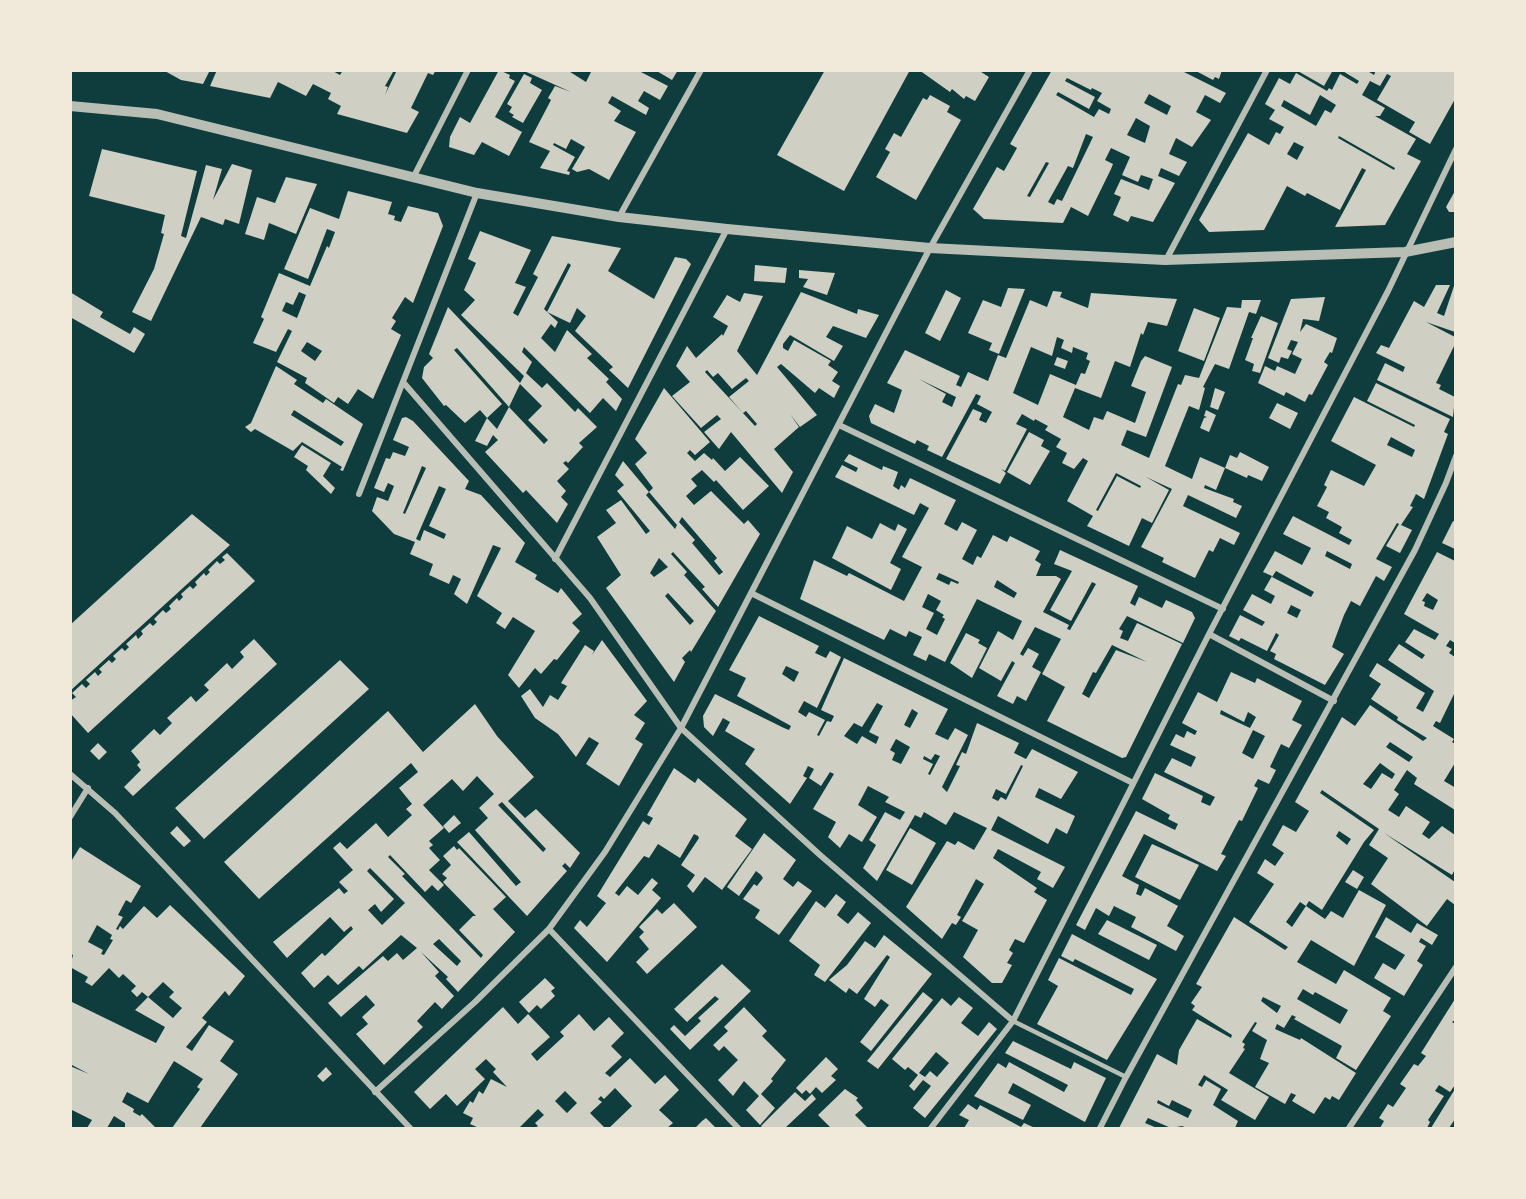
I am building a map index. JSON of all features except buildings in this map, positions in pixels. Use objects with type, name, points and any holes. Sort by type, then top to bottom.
[{"type":"street","points":[[413,178],[468,70]]},
{"type":"street","points":[[619,217],[701,70]]},
{"type":"street","points":[[375,1092],[475,1002],[549,929],[605,852],[681,728],[930,248],[1030,70]]},
{"type":"street","points":[[1165,260],[1267,70]]},
{"type":"street","points":[[70,106],[157,114],[477,193],[619,217],[727,229],[930,248],[1165,260],[1405,252],[1455,242]]},
{"type":"street","points":[[932,1128],[1013,1021],[1209,634],[1388,291],[1455,148]]},
{"type":"street","points":[[359,494],[477,193]]},
{"type":"street","points":[[555,559],[727,229]]},
{"type":"street","points":[[403,382],[590,598],[681,728],[820,855],[1013,1021]]},
{"type":"street","points":[[839,425],[1223,609]]},
{"type":"street","points":[[1100,1128],[1415,550],[1446,483],[1455,456]]},
{"type":"street","points":[[751,593],[1133,783]]},
{"type":"street","points":[[1209,634],[1334,701]]},
{"type":"street","points":[[70,774],[115,813],[410,1128]]},
{"type":"street","points":[[70,817],[88,788]]},
{"type":"street","points":[[549,929],[738,1128]]},
{"type":"street","points":[[1349,1128],[1455,967]]},
{"type":"lane","points":[[1013,1021],[1126,1077]]}]
